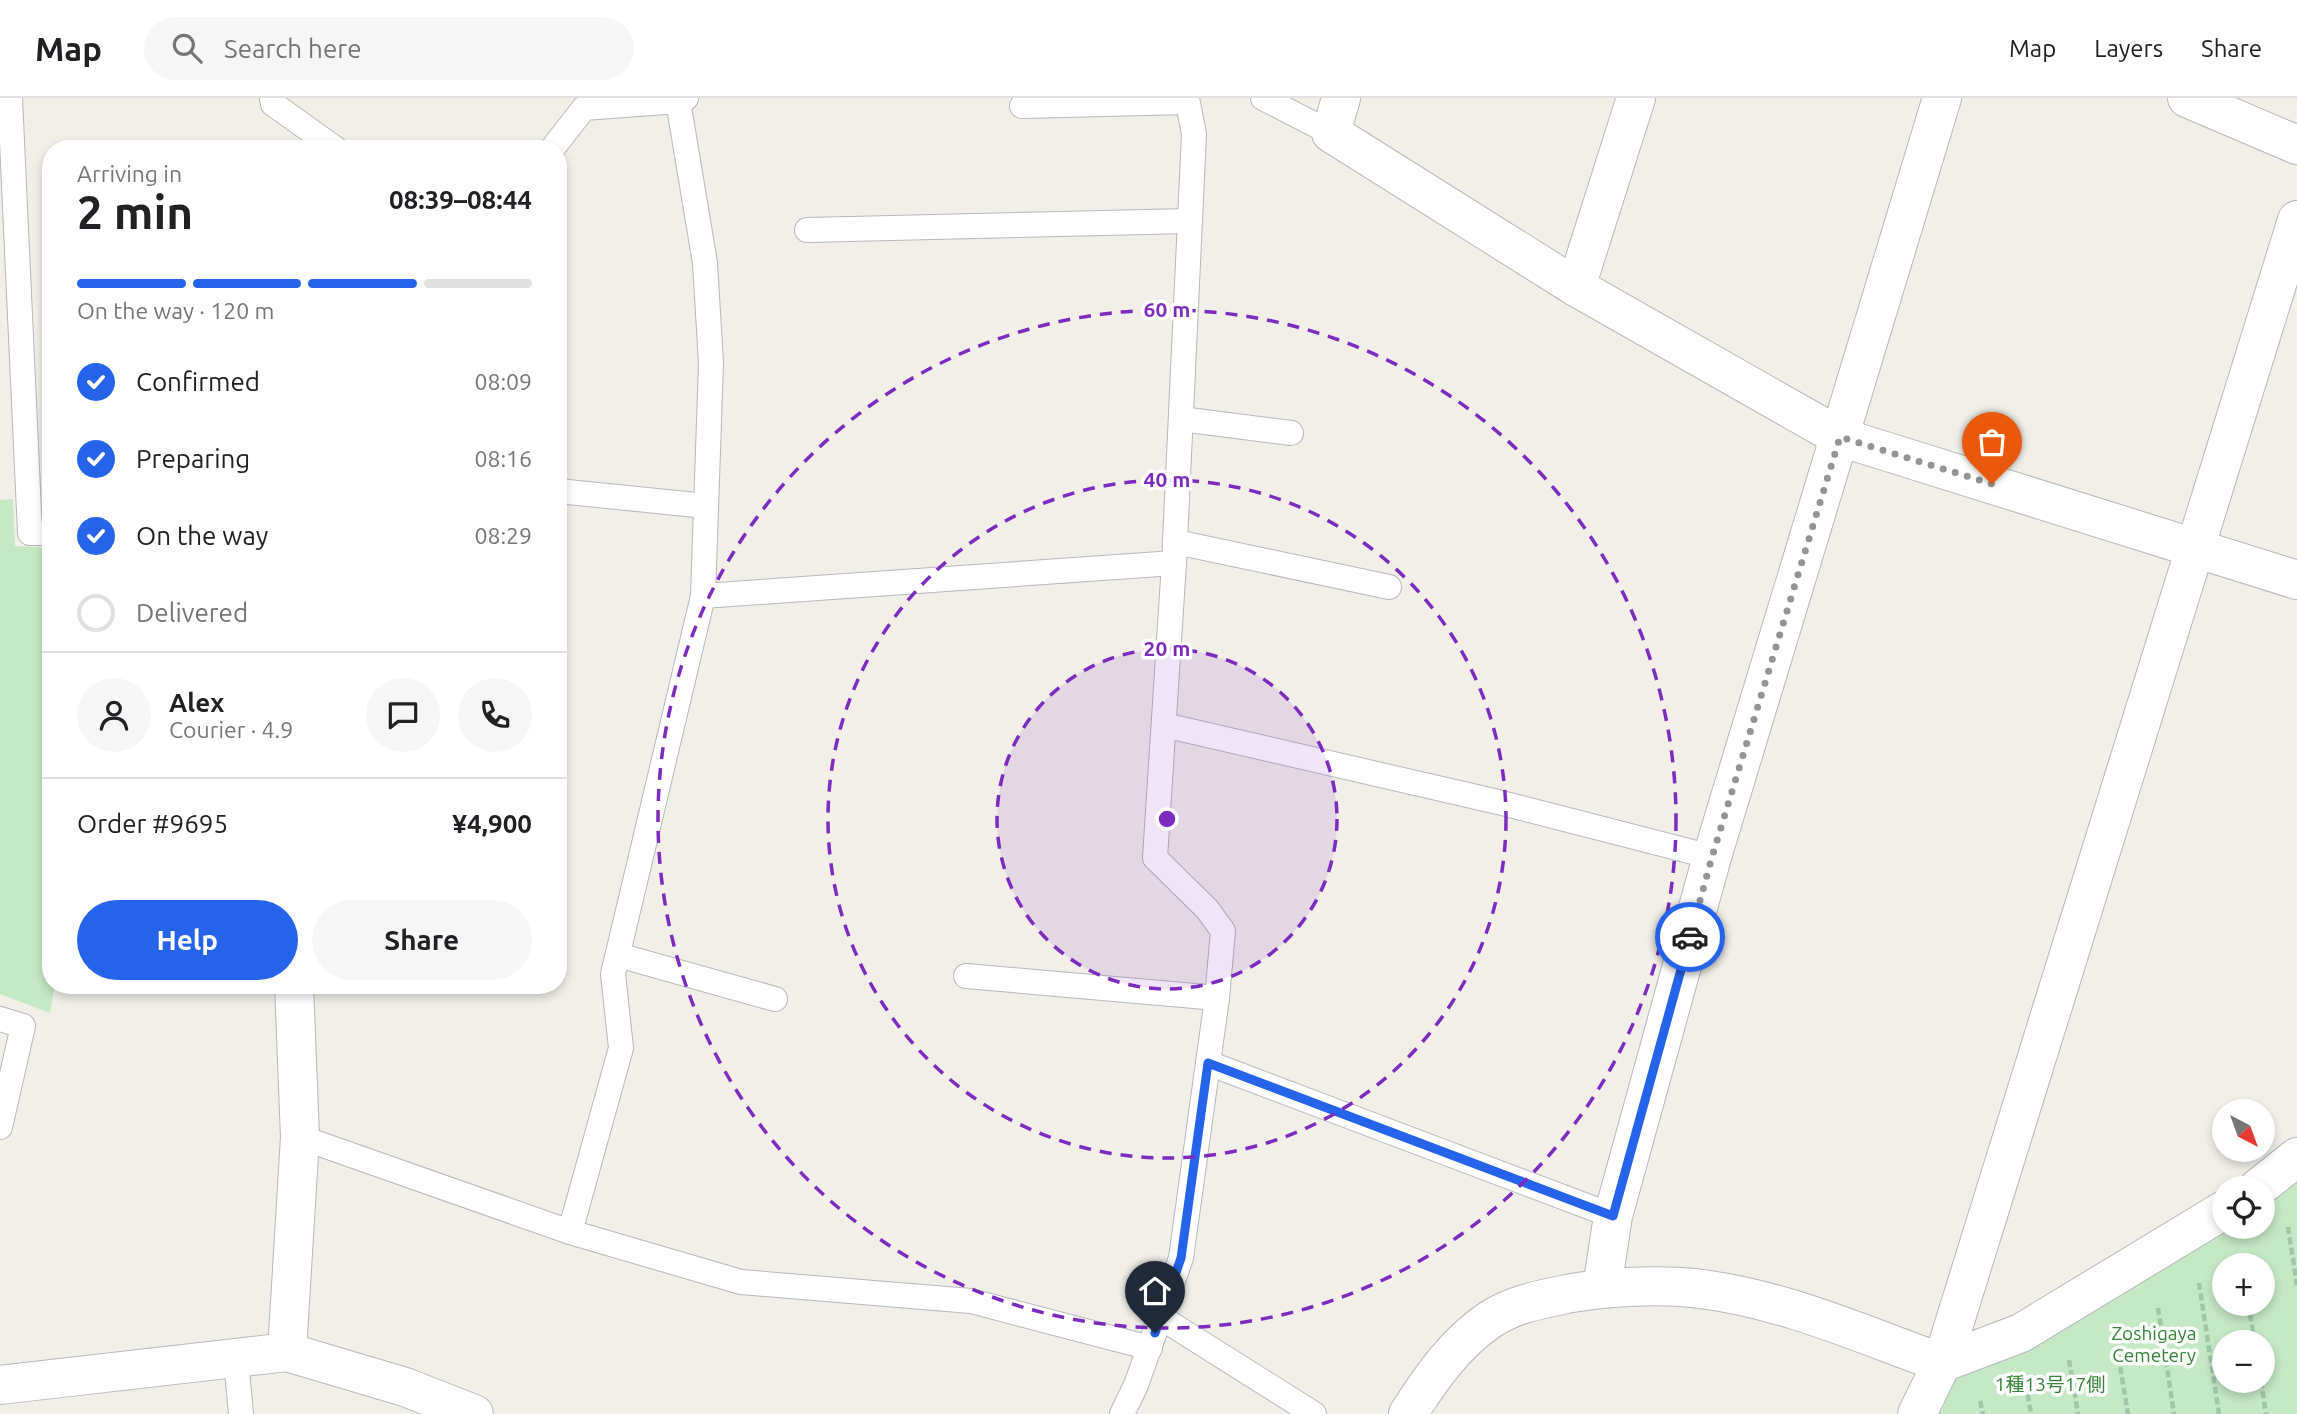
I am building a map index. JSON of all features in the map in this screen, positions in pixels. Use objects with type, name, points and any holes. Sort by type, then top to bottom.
[{"type":"street","points":[[1576,287],[1636,98]]},
{"type":"street","points":[[1602,1288],[1613,1216],[1712,857],[1942,98]]},
{"type":"street","points":[[2186,98],[2297,145]]},
{"type":"street","points":[[1336,115],[1576,287],[1840,437],[2297,580]]},
{"type":"street","points":[[1917,1414],[1942,1363],[2297,220]]},
{"type":"street","points":[[287,1352],[300,1137],[294,994]]},
{"type":"street","points":[[2273,1176],[2297,1157]]},
{"type":"street","points":[[1408,1414],[1430,1379],[1461,1343],[1492,1319],[1530,1301],[1602,1288],[1693,1288],[1778,1305],[1942,1363],[2021,1333],[2212,1217]]},
{"type":"street","points":[[0,1385],[287,1352],[405,1387],[474,1414]]},
{"type":"lane","points":[[10,98],[30,533],[42,533]]},
{"type":"lane","points":[[272,98],[273,104],[323,140]]},
{"type":"lane","points":[[1263,98],[1336,115]]},
{"type":"lane","points":[[559,140],[584,108],[682,99],[705,263],[711,363],[703,596],[613,974],[621,1048],[570,1232]]},
{"type":"lane","points":[[1021,106],[1187,100],[1194,134],[1175,552],[1155,858],[1207,909],[1223,931],[1217,998],[1181,1258],[1150,1348],[1122,1414]]},
{"type":"lane","points":[[807,230],[1189,221]]},
{"type":"lane","points":[[1181,419],[1290,433]]},
{"type":"lane","points":[[567,492],[706,506]]},
{"type":"lane","points":[[703,596],[1175,552],[1389,587]]},
{"type":"lane","points":[[1164,725],[1498,802],[1712,857]]},
{"type":"lane","points":[[618,955],[775,999]]},
{"type":"lane","points":[[966,976],[1217,998]]},
{"type":"lane","points":[[0,1019],[23,1026],[0,1127]]},
{"type":"lane","points":[[1208,1063],[1613,1216]]},
{"type":"lane","points":[[300,1137],[570,1232],[741,1282],[971,1301],[1150,1348]]},
{"type":"lane","points":[[1160,1317],[1314,1414]]},
{"type":"lane","points":[[236,1359],[241,1414]]},
{"type":"path","points":[[2287,1220],[2297,1285]]},
{"type":"path","points":[[2198,1276],[2219,1414]]},
{"type":"path","points":[[2157,1304],[2174,1414]]},
{"type":"path","points":[[2113,1327],[2128,1414]]},
{"type":"path","points":[[2067,1350],[2078,1414]]},
{"type":"path","points":[[2263,1393],[2266,1414]]},
{"type":"green space","points":[[13,499],[15,546],[42,548],[42,994],[53,994],[50,1013],[0,994],[0,500]]},
{"type":"green space","name":"Zoshigaya Cemetery","points":[[2297,1177],[2297,1414],[1925,1414],[1949,1368],[2212,1233],[2212,1239],[2275,1239],[2275,1191]]},
{"type":"way so far","points":[[1690,937],[1840,437],[1992,484]]},
{"type":"route","points":[[1155,1333],[1181,1258],[1208,1063],[1613,1216],[1690,937]]},
{"type":"park label","name":"1種13号17側","points":[[2050,1384]]}]
